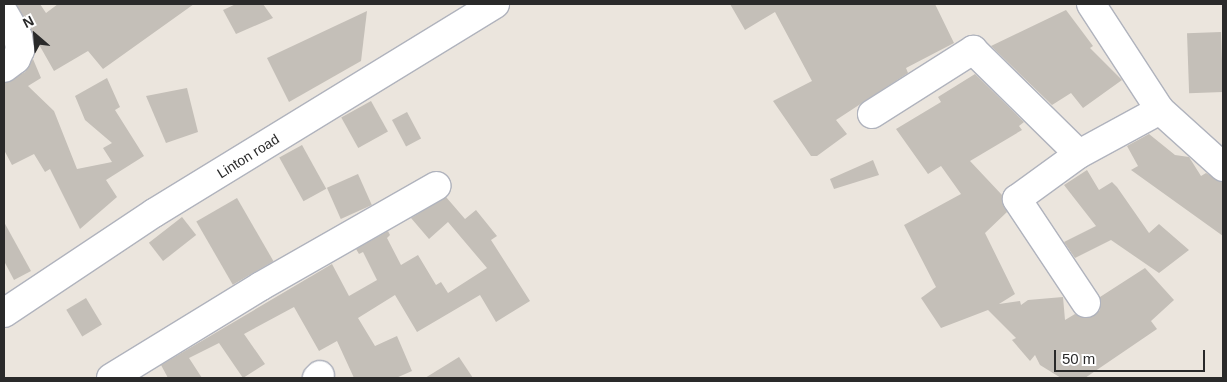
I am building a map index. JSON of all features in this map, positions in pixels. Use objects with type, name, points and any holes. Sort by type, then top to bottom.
[{"type":"street","name":"Linton road","points":[[4,312],[154,213],[495,4]]},
{"type":"street","points":[[1091,4],[1160,110],[1223,168]]},
{"type":"street","points":[[4,13],[18,37],[20,50],[16,59],[4,68]]},
{"type":"street","points":[[872,114],[973,50],[1079,154]]},
{"type":"street","points":[[1086,303],[1017,199],[1079,154],[1160,110]]},
{"type":"street","points":[[111,378],[261,286],[436,186]]},
{"type":"building","points":[[16,4],[40,4],[46,13],[58,4],[194,4],[103,69],[88,51],[54,71]]},
{"type":"building","points":[[236,4],[263,4],[273,18],[236,34],[223,10]]},
{"type":"building","points":[[730,4],[935,4],[954,43],[906,68],[908,73],[836,120],[847,134],[817,156],[811,156],[773,101],[812,81],[775,12],[745,30]]},
{"type":"building","points":[[1066,10],[1093,46],[1090,48],[1122,80],[1083,108],[1071,93],[1052,105],[991,46]]},
{"type":"building","points":[[367,11],[361,61],[289,102],[267,58]]},
{"type":"building","points":[[1221,32],[1223,92],[1189,93],[1187,33]]},
{"type":"building","points":[[33,59],[41,78],[28,86],[54,111],[77,169],[112,162],[103,148],[112,143],[85,120],[75,96],[107,78],[120,107],[115,110],[144,156],[106,180],[117,197],[80,229],[50,169],[45,172],[34,154],[12,165],[4,150],[4,83],[25,72]]},
{"type":"building","points":[[975,74],[1024,122],[1019,126],[1022,130],[970,161],[1002,195],[1007,212],[985,233],[1015,294],[999,304],[1020,301],[1021,305],[1028,300],[1063,297],[1065,320],[1075,314],[1087,318],[1100,310],[1100,297],[1145,268],[1174,300],[1151,321],[1157,329],[1085,378],[1061,378],[1040,365],[1035,355],[1030,361],[1012,340],[1016,338],[988,310],[941,328],[921,298],[936,287],[904,225],[961,194],[941,166],[928,174],[896,129],[941,102],[938,97]]},
{"type":"building","points":[[187,88],[198,132],[166,143],[146,96]]},
{"type":"building","points":[[371,101],[388,132],[358,148],[341,117]]},
{"type":"building","points":[[407,112],[421,138],[406,146],[392,120]]},
{"type":"building","points":[[1149,134],[1175,155],[1189,157],[1201,176],[1206,173],[1223,182],[1223,236],[1131,170],[1138,166],[1127,146]]},
{"type":"building","points":[[302,145],[326,189],[304,201],[279,158]]},
{"type":"building","points":[[873,160],[879,175],[834,189],[830,179]]},
{"type":"building","points":[[1087,170],[1099,190],[1112,182],[1117,187],[1149,233],[1159,224],[1189,250],[1159,273],[1111,240],[1075,258],[1064,242],[1096,226],[1064,185]]},
{"type":"building","points":[[358,174],[372,205],[341,219],[327,188]]},
{"type":"building","points":[[446,197],[465,219],[476,210],[497,236],[491,240],[530,301],[496,322],[480,295],[417,332],[395,295],[358,318],[375,346],[397,336],[412,371],[396,378],[354,378],[337,341],[319,351],[294,307],[244,334],[265,364],[243,378],[219,343],[189,358],[202,378],[168,378],[161,365],[332,264],[349,296],[377,280],[363,252],[359,254],[356,249],[388,231],[390,235],[387,238],[401,265],[418,255],[436,285],[441,282],[448,293],[487,268],[448,222],[429,239],[411,218]]},
{"type":"building","points":[[237,198],[274,261],[233,285],[196,222]]},
{"type":"building","points":[[182,217],[196,235],[163,261],[149,243]]},
{"type":"building","points":[[4,222],[31,271],[14,280],[4,261]]},
{"type":"building","points":[[86,298],[102,325],[82,336],[66,310]]},
{"type":"building","points":[[459,357],[473,378],[425,378]]}]
